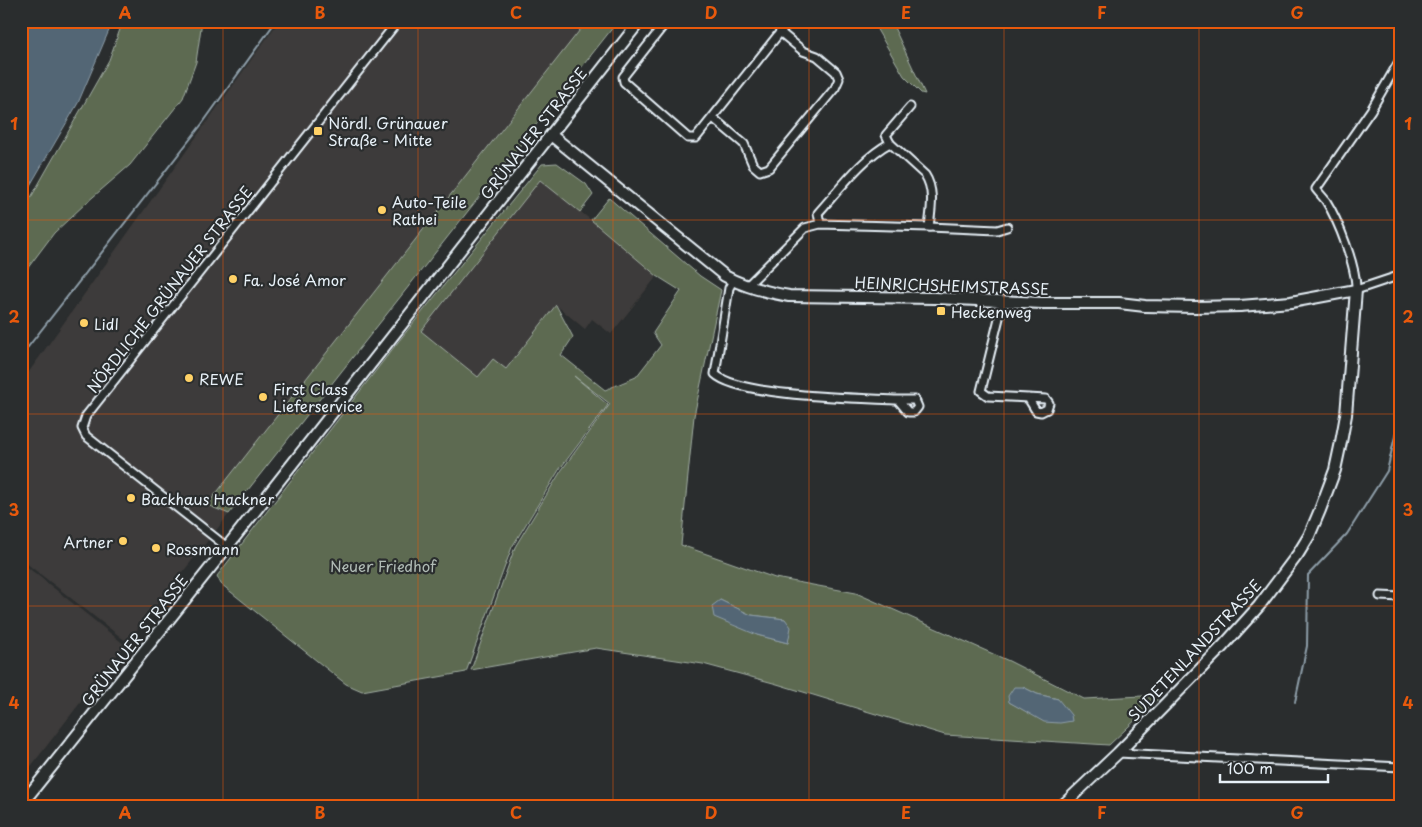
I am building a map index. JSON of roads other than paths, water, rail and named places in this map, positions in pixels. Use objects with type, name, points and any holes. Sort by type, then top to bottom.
[{"type":"street","name":"NÖRDLICHE GRÜNAUER STRASSE","points":[[227,547],[86,436],[82,428],[86,416],[398,21]]},
{"type":"street","name":"GRÜNAUER STRASSE","points":[[21,805],[227,547],[640,21]]},
{"type":"street","points":[[666,21],[623,77],[624,82],[688,138],[696,138],[789,21]]},
{"type":"street","points":[[713,118],[744,144],[753,165],[760,171],[769,168],[835,88],[840,79],[836,72],[817,56],[803,51],[780,32]]},
{"type":"street","points":[[1356,290],[1356,282],[1349,254],[1326,201],[1316,188],[1371,110],[1401,58]]},
{"type":"street","points":[[910,107],[886,135],[890,143],[929,181],[931,208],[929,227]]},
{"type":"street","name":"HEINRICHSHEIMSTRASSE","points":[[551,135],[725,276],[747,286],[788,296],[935,298],[1003,302],[1094,302],[1144,306],[1240,306],[1291,302],[1356,290],[1401,275]]},
{"type":"street","points":[[820,224],[818,213],[860,168],[882,147],[890,143]]},
{"type":"street","points":[[747,286],[805,228],[820,224],[997,230],[1007,227]]},
{"type":"street","points":[[733,281],[729,288],[715,374],[719,378],[745,387],[786,393],[898,400]]},
{"type":"street","name":"SUDETENLANDSTRASSE","points":[[1062,806],[1118,753],[1223,646],[1259,606],[1294,560],[1309,536],[1335,470],[1341,442],[1346,415],[1356,290]]},
{"type":"street","points":[[1003,302],[981,391],[988,396],[1028,398]]},
{"type":"street","points":[[1380,596],[1401,597]]},
{"type":"street","points":[[1118,753],[1401,767]]},
{"type":"water","points":[[21,21],[113,21],[78,103],[21,201]]},
{"type":"water","points":[[720,600],[751,615],[785,619],[791,627],[788,643],[757,635],[714,617],[712,606]]},
{"type":"water","points":[[1014,687],[1023,687],[1037,694],[1058,699],[1071,715],[1072,721],[1060,723],[1044,722],[1009,702],[1008,696]]},
{"type":"waterway","points":[[21,356],[202,124],[276,21]]},
{"type":"waterway","points":[[1401,233],[1398,242],[1401,254]]},
{"type":"waterway","points":[[1295,702],[1307,646],[1308,575],[1347,534],[1387,471],[1401,410]]},
{"type":"place","name":"Nördl. Grünauer Straße - Mitte","points":[[318,131]]},
{"type":"place","name":"Auto-Teile Rathei","points":[[382,210]]},
{"type":"place","name":"Fa. José Amor","points":[[233,279]]},
{"type":"place","name":"Heckenweg","points":[[941,311]]},
{"type":"place","name":"Lidl","points":[[84,323]]},
{"type":"place","name":"REWE","points":[[189,378]]},
{"type":"place","name":"First Class Lieferservice","points":[[263,397]]},
{"type":"place","name":"Backhaus Hackner","points":[[131,498]]},
{"type":"place","name":"Artner","points":[[123,541]]},
{"type":"place","name":"Rossmann","points":[[156,548]]},
{"type":"park label","name":"Neuer Friedhof","points":[[383,565]]}]
